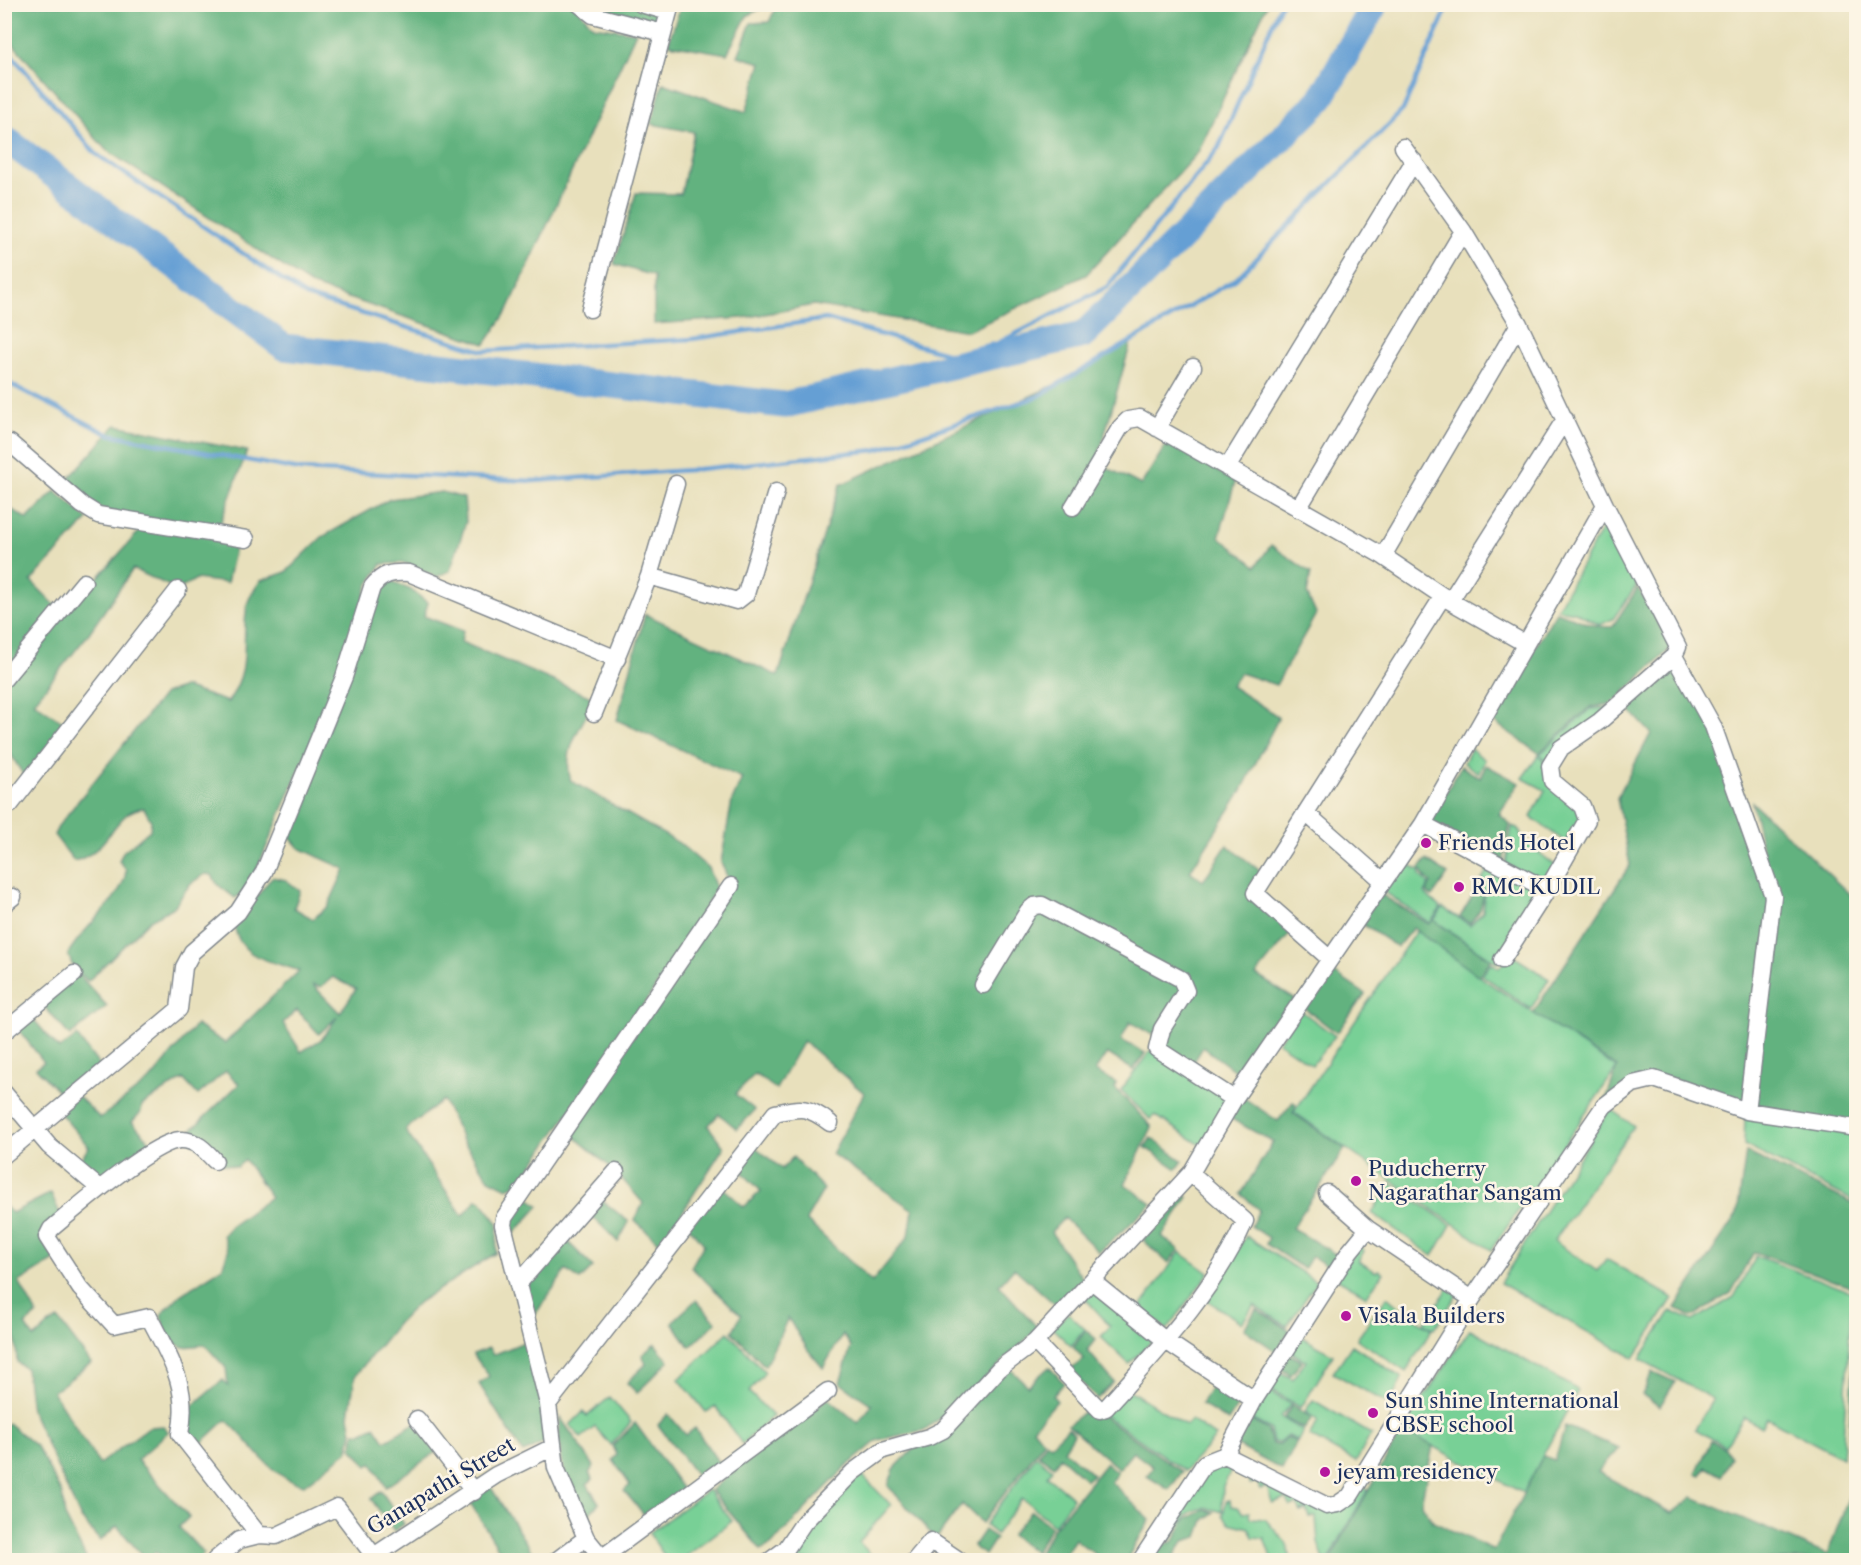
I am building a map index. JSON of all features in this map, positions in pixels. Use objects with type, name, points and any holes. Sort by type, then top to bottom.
[{"type":"street","points":[[579,4],[593,15],[663,33]]},
{"type":"street","points":[[590,309],[670,8],[641,4]]},
{"type":"street","points":[[1403,147],[1464,231],[1519,324],[1605,505],[1678,647],[1674,656],[1600,721],[1561,748],[1553,759],[1550,766],[1552,781],[1582,806],[1587,820],[1547,890],[1502,960]]},
{"type":"street","points":[[1227,468],[1414,161]]},
{"type":"street","points":[[1298,509],[1464,231]]},
{"type":"street","points":[[1383,556],[1519,324]]},
{"type":"street","points":[[1157,428],[1193,367]]},
{"type":"street","points":[[1073,507],[1120,428],[1128,420],[1140,418],[1383,556],[1447,598],[1524,643]]},
{"type":"street","points":[[1330,959],[1255,893],[1565,419]]},
{"type":"street","points":[[4,443],[10,444],[82,505],[98,515],[246,539]]},
{"type":"street","points":[[594,713],[649,576],[676,484]]},
{"type":"street","points":[[649,576],[737,601],[746,594],[776,492]]},
{"type":"street","points":[[771,1560],[786,1550],[804,1522],[852,1472],[883,1450],[929,1437],[942,1430],[999,1369],[1035,1342],[1093,1282],[1191,1173],[1234,1099],[1423,824],[1524,643],[1605,505]]},
{"type":"street","points":[[4,1155],[176,1013],[180,1003],[184,967],[192,952],[238,912],[264,872],[344,677],[372,587],[380,577],[391,572],[409,573],[617,659]]},
{"type":"street","points":[[4,679],[84,582]]},
{"type":"street","points":[[4,806],[10,806],[178,590]]},
{"type":"street","points":[[1674,656],[1713,726],[1773,896],[1747,1111]]},
{"type":"street","points":[[1306,813],[1383,881]]},
{"type":"street","points":[[1423,824],[1547,890]]},
{"type":"street","points":[[731,886],[504,1218],[548,1404],[556,1468],[586,1538],[604,1559],[828,1391]]},
{"type":"street","points":[[983,985],[1028,911],[1034,906],[1042,905],[1181,979],[1186,991],[1161,1029],[1157,1049],[1234,1099]]},
{"type":"street","points":[[4,1032],[74,974]]},
{"type":"street","points":[[1225,1455],[1327,1506],[1338,1504],[1350,1496],[1472,1299],[1604,1106],[1618,1093],[1633,1084],[1654,1079],[1747,1111],[1857,1128]]},
{"type":"street","points":[[4,1093],[37,1129],[49,1146],[99,1188]]},
{"type":"street","points":[[548,1404],[775,1113],[804,1108],[813,1110],[830,1123]]},
{"type":"street","points":[[215,1161],[203,1148],[190,1141],[174,1141],[99,1188],[51,1229],[47,1237],[80,1288],[114,1325],[149,1317],[180,1378],[184,1414],[180,1434],[259,1535],[239,1540],[215,1560]]},
{"type":"street","points":[[518,1284],[616,1172]]},
{"type":"street","points":[[1035,1342],[1100,1410],[1106,1408],[1166,1341],[1232,1251],[1245,1221],[1191,1173]]},
{"type":"street","points":[[1327,1193],[1368,1229],[1472,1299]]},
{"type":"street","points":[[1141,1560],[1205,1463],[1225,1455],[1254,1400],[1350,1251],[1368,1229]]},
{"type":"street","points":[[1093,1282],[1166,1341],[1254,1400]]},
{"type":"street","points":[[417,1419],[474,1492]]},
{"type":"street","name":"Ganapathi Street","points":[[259,1535],[276,1536],[337,1507],[373,1558],[496,1476],[554,1447]]},
{"type":"street","points":[[557,1560],[586,1538]]},
{"type":"street","points":[[915,1560],[931,1541],[959,1560]]},
{"type":"green space","points":[[574,4],[593,26],[636,32],[508,310],[485,344],[313,286],[106,150],[5,35],[4,5]]},
{"type":"green space","points":[[631,4],[665,14],[661,29],[602,13],[605,5]]},
{"type":"green space","points":[[777,4],[1267,5],[1198,152],[1086,275],[968,331],[814,305],[743,318],[654,324],[654,276],[614,264],[636,193],[681,194],[694,132],[651,124],[663,83],[746,112],[761,63],[738,56],[751,23],[769,22]]},
{"type":"green space","points":[[681,5],[768,5],[747,16],[727,54],[668,44]]},
{"type":"green space","points":[[1131,342],[1095,468],[1104,466],[1141,485],[1169,440],[1235,482],[1219,537],[1256,566],[1271,545],[1311,573],[1307,594],[1316,614],[1276,685],[1240,673],[1231,686],[1279,717],[1241,792],[1190,871],[1203,881],[1227,845],[1264,874],[1255,893],[1292,931],[1256,975],[1296,1000],[1243,1077],[1203,1047],[1189,1070],[1157,1049],[1172,1005],[1153,1035],[1130,1022],[1121,1040],[1145,1053],[1133,1070],[1107,1053],[1095,1071],[1116,1083],[1115,1088],[1152,1127],[1125,1184],[1152,1204],[1099,1252],[1064,1218],[1051,1232],[1083,1279],[1059,1308],[1014,1268],[999,1285],[1038,1328],[956,1406],[924,1430],[878,1440],[846,1467],[772,1544],[761,1550],[711,1490],[828,1398],[858,1423],[872,1405],[840,1383],[851,1347],[843,1334],[823,1368],[808,1350],[788,1318],[765,1366],[732,1332],[741,1315],[691,1267],[704,1244],[687,1225],[719,1184],[744,1207],[761,1191],[734,1164],[754,1146],[782,1169],[793,1157],[824,1189],[806,1220],[872,1282],[909,1236],[913,1210],[832,1154],[864,1093],[803,1041],[776,1089],[755,1074],[735,1094],[755,1110],[737,1129],[719,1114],[708,1126],[724,1147],[661,1245],[635,1220],[643,1203],[616,1172],[570,1133],[731,886],[721,862],[732,801],[742,778],[617,720],[645,614],[778,676],[840,485],[1067,379]]},
{"type":"green space","points":[[116,425],[247,451],[216,535],[103,510],[64,484]]},
{"type":"green space","points":[[55,491],[88,519],[31,581],[56,606],[4,673],[4,513],[9,508],[27,519]]},
{"type":"green space","points":[[442,492],[464,498],[466,522],[450,571],[436,577],[405,563],[382,564],[368,585],[340,675],[248,890],[235,898],[217,884],[212,875],[205,874],[190,884],[174,907],[150,920],[88,981],[73,967],[68,954],[118,891],[124,881],[126,870],[119,861],[123,852],[150,830],[151,821],[144,808],[134,810],[118,823],[96,849],[74,861],[54,835],[59,825],[164,694],[184,687],[228,702],[241,676],[248,603],[260,581],[286,572],[322,537],[390,499]]},
{"type":"green space","points":[[1607,520],[1637,585],[1613,619],[1600,625],[1575,612],[1557,609]]},
{"type":"green space","points":[[143,527],[237,538],[227,583],[196,579],[178,590],[133,569],[87,636],[34,702],[71,728],[24,776],[5,745],[5,682]]},
{"type":"green space","points":[[392,581],[411,590],[428,603],[424,616],[463,631],[461,642],[596,699],[574,738],[569,759],[571,781],[679,843],[708,868],[716,888],[671,964],[520,1183],[507,1188],[489,1179],[463,1141],[443,1100],[405,1130],[463,1216],[477,1199],[498,1223],[496,1253],[419,1302],[399,1322],[355,1376],[349,1416],[352,1432],[348,1451],[304,1485],[281,1475],[271,1467],[226,1420],[193,1451],[181,1436],[186,1411],[223,1380],[228,1386],[226,1368],[205,1345],[183,1347],[167,1340],[161,1315],[180,1295],[222,1268],[228,1251],[223,1235],[231,1226],[271,1197],[245,1160],[237,1167],[223,1164],[184,1137],[239,1084],[226,1071],[198,1095],[183,1079],[142,1105],[141,1112],[132,1122],[157,1149],[101,1187],[75,1167],[89,1147],[60,1113],[77,1095],[100,1118],[151,1079],[196,1025],[225,1043],[299,971],[259,958],[251,953],[238,938],[234,926],[272,877],[286,880],[300,891],[294,908],[313,919],[328,906],[345,869],[299,848],[289,836],[377,595]],"holes":[[[333,977],[356,989],[340,1013],[313,985],[321,987]],[[297,1010],[319,1034],[337,1017],[322,1039],[301,1052],[283,1023]]]},
{"type":"green space","points":[[1638,588],[1672,647],[1613,703],[1589,708],[1539,753],[1491,720],[1556,612],[1591,624],[1612,627]]},
{"type":"green space","points":[[1673,661],[1713,726],[1771,889],[1752,802],[1856,900],[1856,1128],[1747,1111],[1654,1079],[1604,1106],[1617,1067],[1533,1013],[1630,865],[1617,798],[1651,733],[1624,704]]},
{"type":"green space","points":[[1612,707],[1549,764],[1540,754],[1590,709]]},
{"type":"green space","points":[[1471,749],[1485,760],[1479,773],[1464,763]]},
{"type":"green space","points":[[1539,755],[1584,814],[1571,846],[1531,817],[1545,790],[1522,778]]},
{"type":"green space","points":[[1486,765],[1519,783],[1499,814],[1510,824],[1503,862],[1429,822],[1461,766],[1480,778]]},
{"type":"green space","points":[[1512,826],[1520,831],[1522,839],[1556,866],[1545,884],[1506,864]]},
{"type":"green space","points":[[1401,860],[1419,870],[1420,876],[1429,884],[1424,893],[1441,908],[1430,923],[1382,890]]},
{"type":"green space","points":[[1426,860],[1448,874],[1432,897],[1426,892],[1431,883],[1422,874],[1420,868]]},
{"type":"green space","points":[[1491,864],[1542,891],[1497,963],[1434,920],[1443,908],[1470,925],[1483,912],[1485,891],[1478,886]]},
{"type":"green space","points":[[1477,888],[1485,891],[1480,910],[1470,923],[1460,917]]},
{"type":"green space","points":[[1380,894],[1429,924],[1433,920],[1491,960],[1479,976],[1413,928],[1397,947],[1359,922]]},
{"type":"green space","points":[[1416,931],[1496,988],[1617,1068],[1491,1250],[1294,1112]]},
{"type":"green space","points":[[1510,954],[1549,979],[1531,1009],[1482,975],[1491,963],[1499,968]]},
{"type":"green space","points":[[1328,969],[1365,994],[1337,1033],[1302,1006]]},
{"type":"green space","points":[[78,974],[107,1006],[70,1036],[42,1004]]},
{"type":"green space","points":[[1300,1010],[1335,1036],[1312,1065],[1278,1042]]},
{"type":"green space","points":[[29,1014],[59,1049],[77,1036],[102,1069],[37,1129],[30,1118],[59,1093],[36,1068],[44,1062],[17,1028]]},
{"type":"green space","points":[[1151,1050],[1229,1099],[1202,1146],[1155,1115],[1150,1119],[1121,1090]]},
{"type":"green space","points":[[1241,1096],[1278,1121],[1293,1102],[1296,1105],[1293,1113],[1345,1149],[1292,1228],[1337,1255],[1328,1267],[1312,1256],[1304,1269],[1266,1244],[1269,1238],[1251,1226],[1259,1210],[1241,1194],[1273,1142],[1226,1116]]},
{"type":"green space","points":[[1610,1109],[1634,1126],[1554,1241],[1597,1271],[1606,1259],[1673,1298],[1634,1358],[1500,1283]]},
{"type":"green space","points":[[1745,1118],[1856,1134],[1856,1151],[1849,1164],[1856,1171],[1856,1202],[1744,1145]]},
{"type":"green space","points":[[1151,1138],[1183,1161],[1177,1169],[1145,1147]]},
{"type":"green space","points":[[1746,1152],[1856,1205],[1856,1247],[1851,1287],[1754,1252],[1731,1293],[1692,1317],[1675,1308],[1737,1214]]},
{"type":"green space","points":[[1390,1183],[1451,1225],[1433,1256],[1372,1213]]},
{"type":"green space","points":[[1180,1189],[1188,1197],[1162,1236],[1179,1250],[1168,1263],[1143,1240]]},
{"type":"green space","points":[[51,1193],[61,1216],[48,1233],[58,1258],[19,1282],[37,1315],[25,1325],[34,1338],[58,1319],[91,1363],[53,1392],[99,1464],[149,1427],[164,1426],[168,1432],[137,1460],[189,1517],[179,1527],[204,1554],[196,1560],[165,1560],[156,1552],[146,1560],[117,1526],[100,1541],[80,1517],[31,1410],[26,1369],[17,1362],[15,1332],[8,1324],[5,1327],[5,1206],[12,1213]]},
{"type":"green space","points":[[526,1195],[539,1206],[510,1238],[512,1211]]},
{"type":"green space","points":[[599,1198],[629,1222],[618,1242],[588,1212]]},
{"type":"green space","points":[[1246,1236],[1317,1282],[1287,1326],[1254,1305],[1242,1323],[1205,1299]]},
{"type":"green space","points":[[564,1238],[593,1267],[580,1280],[566,1270],[532,1319],[523,1285]]},
{"type":"green space","points":[[1360,1244],[1364,1251],[1358,1261],[1376,1272],[1378,1270],[1383,1273],[1367,1296],[1336,1278]]},
{"type":"green space","points":[[1180,1252],[1209,1273],[1167,1330],[1140,1307]]},
{"type":"green space","points":[[1756,1256],[1852,1292],[1842,1458],[1767,1418],[1761,1427],[1744,1417],[1725,1446],[1695,1429],[1713,1399],[1640,1359],[1671,1311],[1693,1321],[1734,1297]]},
{"type":"green space","points":[[1094,1286],[1155,1338],[1129,1364],[1101,1337],[1110,1326],[1084,1297]]},
{"type":"green space","points":[[1450,1286],[1459,1292],[1434,1329],[1424,1323]]},
{"type":"green space","points":[[1387,1297],[1407,1314],[1432,1329],[1406,1372],[1357,1339]]},
{"type":"green space","points":[[696,1300],[716,1322],[690,1347],[672,1322]]},
{"type":"green space","points":[[1256,1309],[1290,1330],[1277,1352],[1244,1329]]},
{"type":"green space","points":[[1068,1313],[1085,1329],[1071,1346],[1052,1328]]},
{"type":"green space","points":[[1856,1318],[1856,1463],[1848,1457]]},
{"type":"green space","points":[[1470,1329],[1578,1390],[1523,1493],[1402,1430]]},
{"type":"green space","points":[[1086,1330],[1096,1339],[1087,1350],[1114,1382],[1097,1399],[1070,1370],[1084,1359],[1073,1347]]},
{"type":"green space","points":[[728,1332],[765,1372],[749,1392],[773,1416],[742,1444],[716,1407],[706,1412],[679,1379]]},
{"type":"green space","points":[[1300,1336],[1333,1355],[1301,1408],[1267,1387],[1278,1371],[1293,1379],[1306,1361],[1291,1352]]},
{"type":"green space","points":[[524,1342],[544,1402],[548,1441],[523,1453],[479,1384],[489,1376],[473,1354],[489,1348],[493,1355]]},
{"type":"green space","points":[[655,1344],[669,1361],[637,1393],[627,1383],[646,1364],[642,1355]]},
{"type":"green space","points":[[1352,1345],[1402,1378],[1389,1404],[1333,1373]]},
{"type":"green space","points":[[1287,1353],[1302,1361],[1291,1375],[1279,1368]]},
{"type":"green space","points":[[1008,1367],[1028,1386],[1049,1367],[1064,1383],[1053,1396],[1057,1401],[1033,1428],[1044,1442],[982,1523],[962,1504],[936,1539],[888,1486],[894,1469],[914,1448]]},
{"type":"green space","points":[[1653,1372],[1675,1382],[1660,1406],[1642,1395]]},
{"type":"green space","points":[[1215,1379],[1242,1399],[1228,1421],[1201,1404]]},
{"type":"green space","points":[[1127,1389],[1186,1425],[1191,1420],[1216,1437],[1185,1471],[1103,1414]]},
{"type":"green space","points":[[1267,1390],[1291,1404],[1281,1417],[1303,1431],[1298,1441],[1287,1435],[1279,1443],[1273,1442],[1270,1429],[1249,1418]]},
{"type":"green space","points":[[610,1397],[631,1422],[611,1445],[595,1427],[581,1438],[570,1425],[583,1412],[587,1416]]},
{"type":"green space","points":[[1313,1400],[1371,1434],[1356,1462],[1309,1436],[1318,1421],[1305,1411]]},
{"type":"green space","points":[[1292,1405],[1312,1418],[1304,1429],[1284,1418]]},
{"type":"green space","points":[[1090,1407],[1182,1472],[1169,1490],[1147,1476],[1153,1467],[1133,1452],[1119,1469],[1068,1425]]},
{"type":"green space","points":[[668,1414],[686,1435],[695,1428],[719,1463],[699,1479],[658,1425]]},
{"type":"green space","points":[[560,1417],[594,1466],[589,1473],[593,1479],[587,1484],[599,1503],[582,1522],[567,1483],[561,1459]]},
{"type":"green space","points":[[1252,1421],[1268,1430],[1272,1444],[1279,1445],[1287,1437],[1297,1442],[1282,1470],[1236,1445],[1247,1424]]},
{"type":"green space","points":[[8,1423],[37,1447],[62,1494],[65,1516],[87,1560],[5,1560],[4,1426]]},
{"type":"green space","points":[[415,1423],[436,1452],[386,1487],[372,1463],[368,1466],[352,1448],[355,1432],[361,1433],[375,1426],[385,1441]]},
{"type":"green space","points":[[635,1423],[685,1492],[647,1518],[624,1491],[630,1485],[613,1460],[617,1455],[613,1446]]},
{"type":"green space","points":[[1565,1426],[1619,1448],[1598,1472],[1672,1513],[1693,1497],[1827,1555],[1856,1478],[1856,1560],[1330,1560],[1402,1430],[1433,1446],[1421,1503],[1433,1522],[1494,1550],[1543,1456],[1555,1460]]},
{"type":"green space","points":[[1068,1428],[1074,1434],[1064,1450],[1093,1475],[1086,1480],[1060,1457],[1054,1466],[1038,1454],[1047,1442],[1051,1445]]},
{"type":"green space","points":[[1711,1441],[1725,1448],[1731,1457],[1722,1476],[1706,1467],[1701,1475],[1696,1473]]},
{"type":"green space","points":[[1036,1456],[1052,1469],[1047,1476],[1073,1498],[1054,1525],[1022,1498],[996,1534],[985,1525]]},
{"type":"green space","points":[[1224,1456],[1324,1509],[1364,1488],[1368,1489],[1328,1560],[1324,1560],[1318,1543],[1316,1517],[1309,1517],[1306,1509],[1301,1512],[1297,1504],[1290,1506],[1287,1498],[1272,1503],[1267,1487],[1260,1489],[1257,1482],[1250,1484],[1246,1475],[1241,1477],[1243,1472],[1233,1472],[1228,1460],[1231,1471],[1223,1486],[1222,1512],[1204,1508],[1190,1513],[1171,1539],[1158,1544],[1207,1466]]},
{"type":"green space","points":[[1106,1463],[1117,1472],[1111,1482],[1150,1520],[1126,1560],[1102,1560],[1075,1539],[1061,1560],[1034,1560],[1056,1525]]},
{"type":"green space","points":[[858,1471],[891,1505],[859,1542],[876,1560],[782,1560]]},
{"type":"green space","points":[[490,1486],[537,1560],[498,1560],[503,1556],[471,1504]]},
{"type":"green space","points":[[708,1490],[732,1521],[681,1560],[667,1560],[649,1533]]},
{"type":"green space","points":[[381,1491],[404,1524],[394,1531],[371,1499]]},
{"type":"green space","points":[[1230,1500],[1231,1506],[1238,1507],[1243,1513],[1249,1512],[1250,1518],[1265,1519],[1287,1544],[1290,1560],[1272,1560],[1264,1538],[1253,1537],[1249,1528],[1229,1523],[1223,1516],[1226,1501]]},
{"type":"green space","points":[[1204,1510],[1214,1512],[1204,1520],[1198,1537],[1184,1541],[1171,1560],[1148,1560],[1155,1548],[1174,1541],[1185,1520]]},
{"type":"green space","points":[[1031,1511],[1051,1527],[1035,1552],[1011,1535]]},
{"type":"green space","points":[[984,1530],[996,1538],[985,1555],[973,1546]]},
{"type":"waterway","points":[[4,46],[96,154],[306,296],[483,351],[692,339],[826,319],[967,359],[1107,287],[1218,149],[1281,4]]},
{"type":"waterway","points":[[4,138],[284,347],[784,405],[1083,335],[1320,100],[1375,4]]},
{"type":"waterway","points":[[4,381],[108,434],[300,470],[534,481],[690,470],[876,450],[1037,397],[1236,279],[1403,110],[1449,4]]},
{"type":"place","name":"Friends Hotel","points":[[1426,843]]},
{"type":"place","name":"RMC KUDIL","points":[[1459,887]]},
{"type":"place","name":"Puducherry Nagarathar Sangam","points":[[1356,1181]]},
{"type":"place","name":"Visala Builders","points":[[1346,1316]]},
{"type":"place","name":"Sun shine International CBSE school","points":[[1373,1413]]},
{"type":"place","name":"jeyam residency","points":[[1325,1472]]}]
